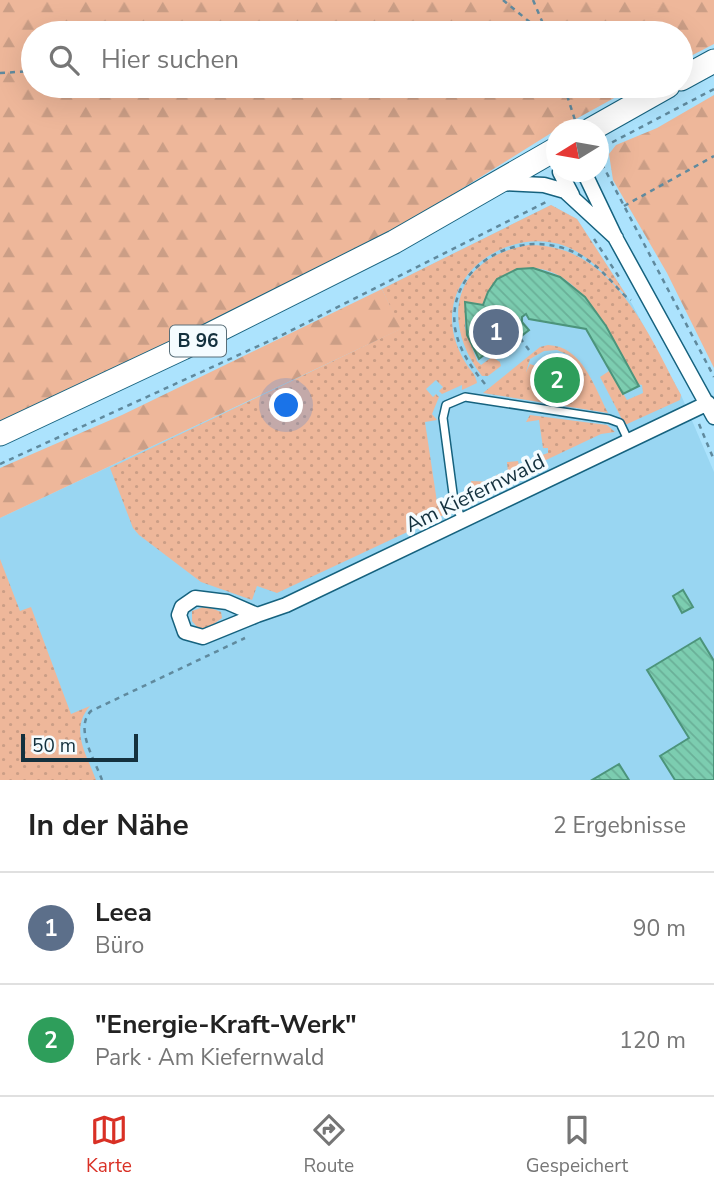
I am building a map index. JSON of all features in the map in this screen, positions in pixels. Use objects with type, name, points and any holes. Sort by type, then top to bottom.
[{"type":"main road","points":[[693,72],[714,61]]},
{"type":"main road","points":[[609,119],[647,98]]},
{"type":"main road","name":"B 96","points":[[0,434],[183,348],[394,242],[546,155]]},
{"type":"street","points":[[566,182],[573,198]]},
{"type":"street","points":[[589,182],[616,238],[714,417]]},
{"type":"street","points":[[498,183],[544,184],[565,191],[616,238]]},
{"type":"street","name":"Am Kiefernwald","points":[[257,615],[227,602],[206,597],[187,601],[179,615],[185,632],[203,637],[286,605],[463,523],[708,403]]},
{"type":"lane","points":[[463,523],[454,501],[443,418],[446,405],[456,398],[465,397],[609,419],[620,423],[629,442]]},
{"type":"path","points":[[503,0],[530,21]]},
{"type":"path","points":[[533,0],[541,21]]},
{"type":"path","points":[[0,73],[21,72]]},
{"type":"path","points":[[714,89],[607,145],[602,164],[714,377]]},
{"type":"path","points":[[568,98],[574,119]]},
{"type":"path","points":[[624,206],[714,156]]},
{"type":"path","points":[[0,464],[266,343],[551,201]]},
{"type":"path","points":[[592,236],[619,279]]},
{"type":"path","points":[[485,384],[461,347],[455,318],[457,298],[465,281],[488,258],[505,249],[529,243],[562,247],[593,264],[633,300],[626,290]]},
{"type":"path","points":[[520,338],[529,350]]},
{"type":"path","points":[[692,411],[714,460]]},
{"type":"shaded area","points":[[551,205],[577,219],[632,304],[681,395],[714,472],[714,780],[0,780],[0,518],[399,330],[382,289]]},
{"type":"green space","points":[[0,0],[714,0],[714,44],[693,55],[693,21],[21,21],[21,98],[614,98],[576,119],[546,119],[546,136],[397,229],[165,347],[0,423]]},
{"type":"green space","points":[[714,95],[714,368],[667,273],[613,180],[609,154],[616,145],[657,128]]},
{"type":"green space","points":[[551,205],[577,219],[627,296],[584,256],[565,246],[546,242],[526,242],[507,247],[490,255],[475,267],[463,282],[455,299],[452,319],[458,349],[477,383],[462,390],[462,385],[442,394],[439,391],[443,387],[436,380],[426,389],[433,397],[436,394],[439,397],[432,414],[437,420],[425,422],[437,502],[447,500],[448,513],[277,593],[257,586],[252,600],[201,582],[133,528],[110,468],[400,329],[382,289]]},
{"type":"green space","points":[[529,245],[558,249],[583,259],[605,276],[624,296],[640,320],[681,395],[680,400],[625,425],[600,377],[609,371],[627,400],[643,393],[642,385],[638,384],[618,346],[590,304],[574,287],[556,274],[536,268],[513,271],[502,276],[490,289],[483,305],[465,303],[465,328],[477,361],[481,365],[492,357],[500,362],[501,366],[488,376],[482,376],[469,355],[461,334],[458,313],[461,294],[470,277],[484,263],[504,252]]},
{"type":"green space","points":[[382,289],[401,329],[0,518],[0,468],[122,415]]},
{"type":"green space","points":[[540,347],[560,347],[570,352],[586,369],[608,413],[483,393]],"holes":[[[557,350],[569,355],[582,374],[574,400],[558,403],[526,372],[530,359],[544,351]]]},
{"type":"green space","points":[[530,364],[550,371],[575,366],[589,387],[570,401],[555,402],[531,396],[526,372]]},
{"type":"green space","points":[[530,415],[607,425],[615,432],[601,434],[472,495],[463,503],[460,494],[472,491],[471,481],[496,482],[496,475],[508,473],[507,462],[518,461],[519,466],[532,465],[531,459],[548,453],[548,448],[543,448],[539,420],[526,422]]},
{"type":"green space","points":[[0,559],[20,611],[31,607],[71,714],[90,706],[84,715],[80,733],[96,780],[0,780]]},
{"type":"green space","points":[[206,606],[221,612],[222,618],[208,628],[198,628],[192,621],[192,611]]},
{"type":"building","points":[[533,268],[560,277],[585,297],[606,326],[639,386],[623,394],[586,329],[529,319],[526,314],[522,317],[522,322],[529,330],[500,353],[495,346],[479,359],[467,335],[465,302],[483,305],[497,279],[517,269]]},
{"type":"building","points":[[683,590],[693,607],[682,613],[673,596]]},
{"type":"building","points":[[700,638],[714,661],[714,780],[675,780],[660,756],[689,738],[647,670]]},
{"type":"building","points":[[619,764],[629,780],[592,780]]},
{"type":"place","name":"Leea","points":[[496,332]]},
{"type":"place","name":"\"Energie-Kraft-Werk\"","points":[[557,380]]}]
